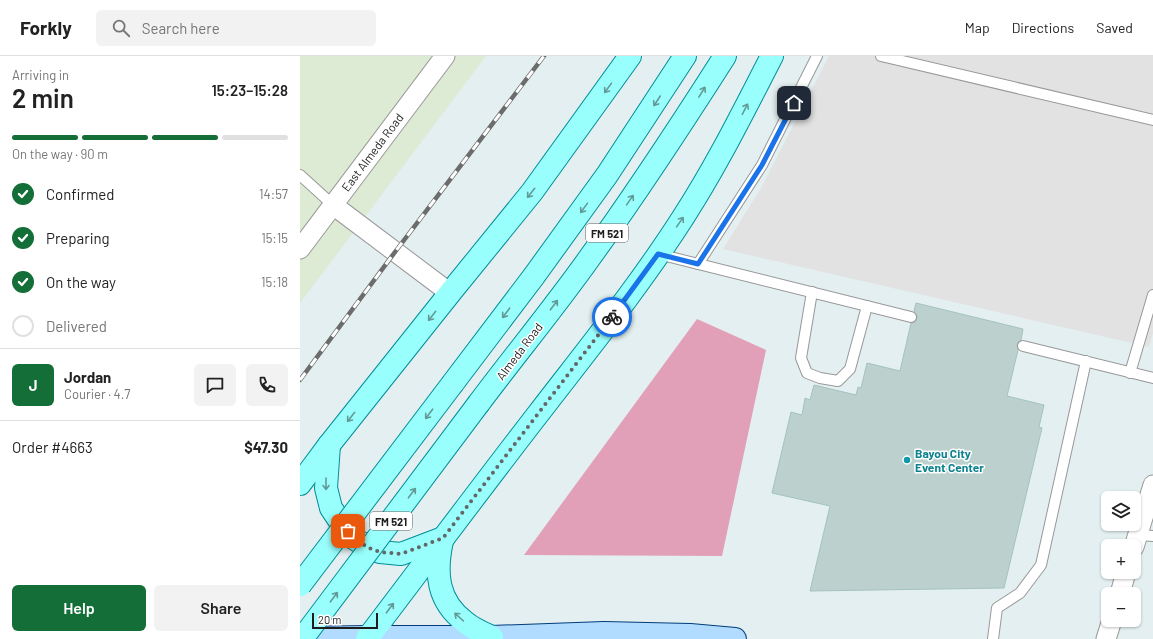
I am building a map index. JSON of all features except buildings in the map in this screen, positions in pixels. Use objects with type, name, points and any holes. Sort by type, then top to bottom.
[{"type":"main road","points":[[300,484],[329,445],[532,192],[630,56]]},
{"type":"main road","name":"FM 521","points":[[300,585],[534,276],[603,181],[685,56]]},
{"type":"main road","name":"Almeda Road","points":[[301,639],[592,255],[671,140],[725,56]]},
{"type":"main road","points":[[367,638],[622,304],[658,254],[684,216],[725,147],[772,56]]},
{"type":"main road","points":[[329,445],[326,488],[331,508],[341,523],[355,539],[369,548],[380,552],[401,554],[443,538]]},
{"type":"main road","points":[[443,538],[438,557],[438,574],[442,590],[448,604],[455,614],[466,624],[492,637]]},
{"type":"main road","points":[[301,639],[492,637],[604,633],[690,635],[734,639]]},
{"type":"street","name":"East Almeda Road","points":[[300,249],[445,56]]},
{"type":"street","points":[[333,205],[450,293]]},
{"type":"street","points":[[1142,539],[1153,485]]},
{"type":"street","points":[[1106,639],[1110,627]]},
{"type":"lane","points":[[698,264],[762,165],[817,56]]},
{"type":"lane","points":[[881,56],[1153,120]]},
{"type":"lane","points":[[300,175],[333,205]]},
{"type":"lane","points":[[658,254],[911,318]]},
{"type":"lane","points":[[812,292],[801,358],[807,373],[820,378],[838,381],[850,369],[867,306]]},
{"type":"lane","points":[[1130,372],[1153,295]]},
{"type":"lane","points":[[1023,346],[1153,378]]},
{"type":"lane","points":[[994,639],[997,608],[1020,593],[1041,565],[1086,361]]},
{"type":"shaded area","points":[[300,56],[486,56],[300,303]]},
{"type":"shaded area","points":[[829,56],[1153,56],[1153,333],[1149,347],[723,249],[761,188]]},
{"type":"shaded area","points":[[697,319],[766,350],[722,556],[524,555]]},
{"type":"railway","points":[[300,380],[544,56]]},
{"type":"way so far","points":[[348,531],[355,539],[369,548],[380,552],[401,554],[443,538],[612,317]]},
{"type":"place","name":"Bayou City Event Center","points":[[907,460]]},
{"type":"route","points":[[612,317],[658,254],[698,264],[762,165],[794,103]]}]
